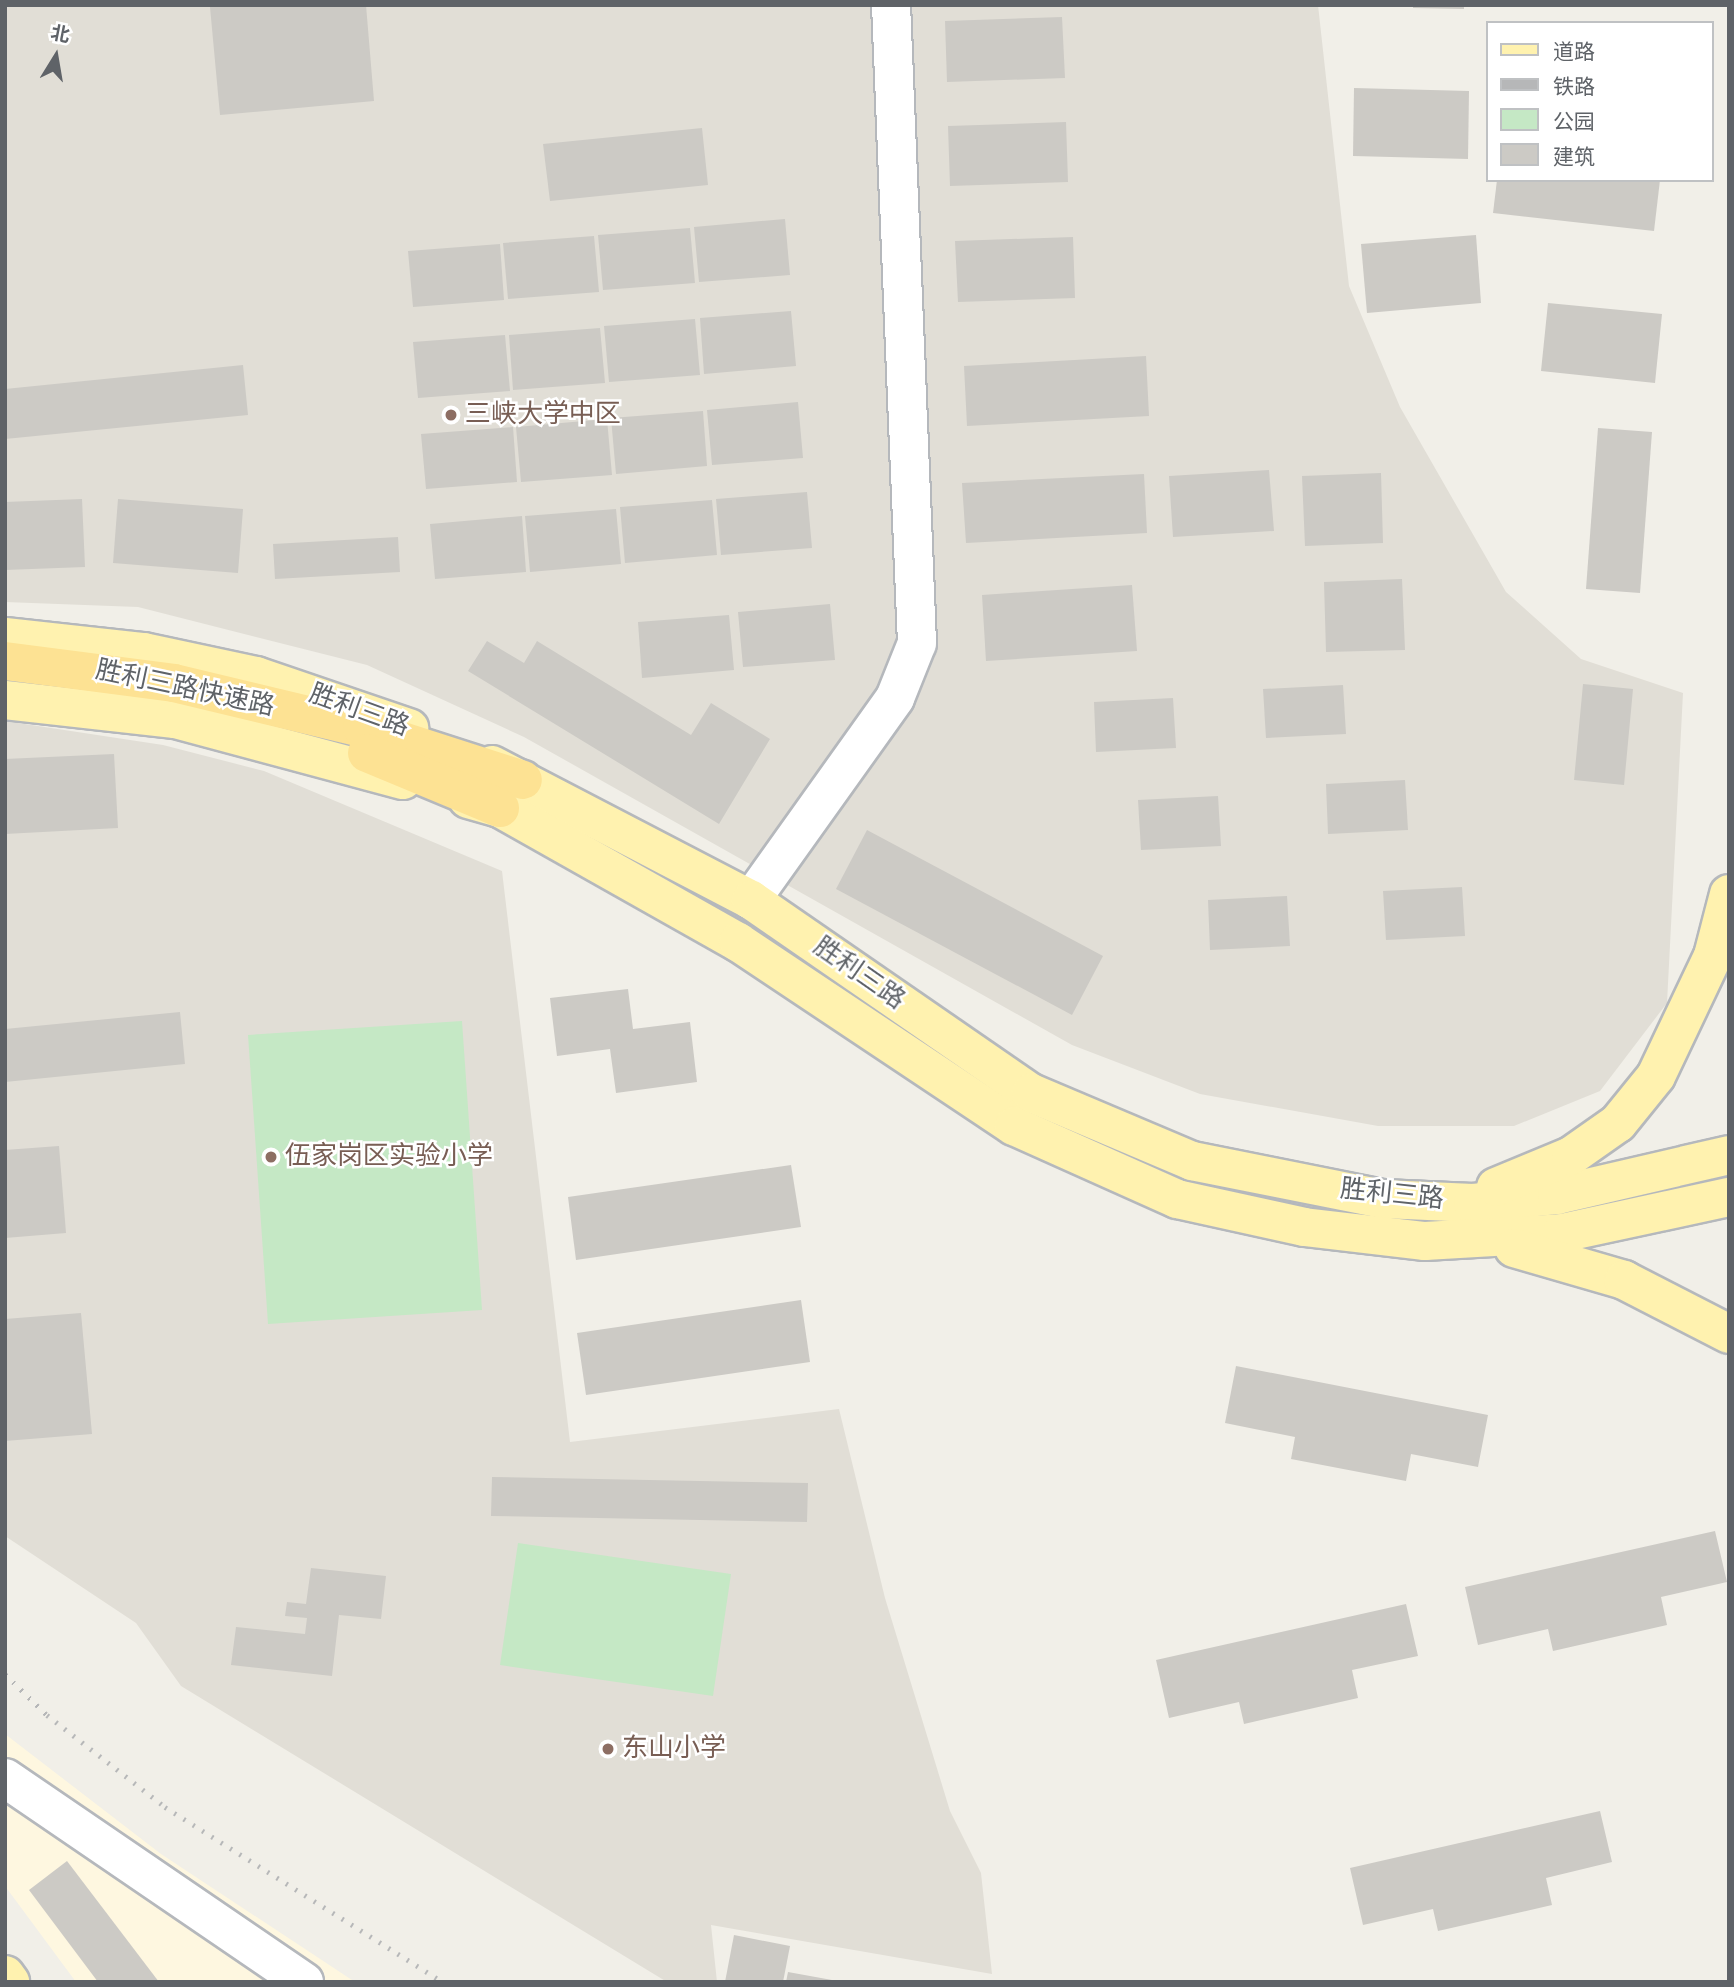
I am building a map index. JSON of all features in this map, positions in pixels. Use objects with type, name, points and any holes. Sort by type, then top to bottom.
[{"type":"highway","name":"胜利三路快速路","points":[[5,661],[174,682],[359,738]]},
{"type":"highway","name":"胜利三路快速路","points":[[5,681],[172,702],[359,738]]},
{"type":"highway","points":[[359,738],[512,794]]},
{"type":"main road","name":"胜利三路","points":[[5,637],[144,652],[256,676],[369,710],[512,794],[1014,1125],[1177,1199],[1304,1227],[1454,1220],[1562,1233],[1729,1198]]},
{"type":"main road","name":"胜利三路","points":[[5,700],[175,719],[512,794],[751,900],[1031,1093],[1107,1130],[1192,1161],[1383,1199],[1454,1220],[1729,1155]]},
{"type":"main road","points":[[1454,1220],[1571,1156],[1618,1123],[1656,1076],[1685,1024],[1729,894]]},
{"type":"main road","points":[[1454,1220],[1624,1280],[1729,1334]]},
{"type":"main road","points":[[5,1975],[10,1982]]},
{"type":"street","points":[[751,900],[895,698],[917,643],[891,5]]},
{"type":"street","points":[[5,1778],[304,1982]]},
{"type":"shaded area","points":[[5,5],[1318,5],[1349,286],[1400,407],[1506,592],[1581,659],[1683,693],[1667,1003],[1600,1091],[1514,1126],[1378,1126],[1200,1094],[1072,1045],[524,737],[367,665],[138,607],[5,602]]},
{"type":"shaded area","points":[[5,721],[163,745],[264,771],[502,871],[570,1442],[839,1409],[885,1598],[950,1811],[981,1873],[992,1974],[711,1925],[717,1982],[667,1982],[181,1686],[136,1623],[5,1536]]},
{"type":"shaded area","points":[[5,1734],[161,1854],[355,1982],[76,1982],[5,1886]]},
{"type":"green space","points":[[462,1021],[482,1310],[268,1324],[248,1035]]},
{"type":"green space","points":[[518,1543],[731,1574],[713,1696],[500,1665]]},
{"type":"building","points":[[366,5],[374,101],[220,115],[210,7]]},
{"type":"building","points":[[1413,5],[1464,5],[1464,9],[1413,8]]},
{"type":"building","points":[[1062,17],[1065,78],[947,82],[945,21]]},
{"type":"building","points":[[1354,88],[1469,91],[1468,159],[1353,156]]},
{"type":"building","points":[[1066,122],[1068,182],[950,186],[948,126]]},
{"type":"building","points":[[702,128],[708,185],[550,201],[543,144]]},
{"type":"building","points":[[1497,182],[1660,182],[1654,231],[1493,213]]},
{"type":"building","points":[[785,219],[790,275],[699,282],[694,227]]},
{"type":"building","points":[[690,228],[695,283],[603,290],[598,235]]},
{"type":"building","points":[[1476,235],[1481,303],[1367,313],[1361,244]]},
{"type":"building","points":[[594,236],[599,292],[508,299],[503,243]]},
{"type":"building","points":[[1073,237],[1075,298],[958,302],[955,241]]},
{"type":"building","points":[[500,244],[504,300],[413,307],[408,251]]},
{"type":"building","points":[[1548,303],[1662,314],[1655,383],[1541,371]]},
{"type":"building","points":[[791,311],[796,366],[704,374],[700,318]]},
{"type":"building","points":[[695,319],[700,375],[609,382],[604,326]]},
{"type":"building","points":[[600,328],[605,383],[513,390],[509,335]]},
{"type":"building","points":[[505,335],[510,391],[418,398],[413,342]]},
{"type":"building","points":[[1146,356],[1149,416],[967,426],[964,366]]},
{"type":"building","points":[[243,365],[248,415],[5,439],[5,389]]},
{"type":"building","points":[[798,402],[803,458],[712,465],[707,410]]},
{"type":"building","points":[[703,411],[707,466],[616,474],[611,418]]},
{"type":"building","points":[[607,419],[612,475],[521,482],[516,427]]},
{"type":"building","points":[[513,427],[517,482],[426,489],[421,434]]},
{"type":"building","points":[[1598,428],[1652,432],[1640,593],[1586,589]]},
{"type":"building","points":[[1269,470],[1274,531],[1173,537],[1169,476]]},
{"type":"building","points":[[1381,473],[1383,543],[1305,546],[1302,476]]},
{"type":"building","points":[[1144,474],[1147,533],[966,543],[962,483]]},
{"type":"building","points":[[807,492],[812,548],[721,555],[716,499]]},
{"type":"building","points":[[82,499],[85,567],[5,570],[5,502]]},
{"type":"building","points":[[118,499],[243,509],[238,573],[113,563]]},
{"type":"building","points":[[712,500],[717,555],[625,563],[620,507]]},
{"type":"building","points":[[616,509],[621,564],[530,572],[525,516]]},
{"type":"building","points":[[522,516],[526,572],[435,579],[430,524]]},
{"type":"building","points":[[398,537],[400,572],[275,579],[273,544]]},
{"type":"building","points":[[1402,579],[1405,650],[1326,652],[1324,582]]},
{"type":"building","points":[[1132,585],[1137,651],[986,661],[982,595]]},
{"type":"building","points":[[830,604],[835,660],[743,667],[738,612]]},
{"type":"building","points":[[729,615],[734,670],[642,678],[638,622]]},
{"type":"building","points":[[487,641],[524,663],[537,641],[691,735],[711,703],[770,739],[719,824],[468,671]]},
{"type":"building","points":[[1583,684],[1633,689],[1624,785],[1574,780]]},
{"type":"building","points":[[1343,685],[1346,734],[1266,738],[1263,689]]},
{"type":"building","points":[[1173,698],[1176,748],[1096,752],[1094,702]]},
{"type":"building","points":[[114,754],[118,828],[5,834],[5,759]]},
{"type":"building","points":[[1405,780],[1408,830],[1328,834],[1326,784]]},
{"type":"building","points":[[1218,796],[1221,846],[1141,850],[1138,800]]},
{"type":"building","points":[[867,830],[1103,956],[1072,1015],[836,889]]},
{"type":"building","points":[[1462,887],[1465,936],[1386,940],[1383,891]]},
{"type":"building","points":[[1287,896],[1290,946],[1210,950],[1208,900]]},
{"type":"building","points":[[628,989],[633,1029],[690,1022],[697,1082],[616,1093],[610,1049],[557,1056],[550,998]]},
{"type":"building","points":[[180,1012],[185,1064],[5,1082],[5,1029]]},
{"type":"building","points":[[59,1146],[66,1233],[5,1238],[5,1150]]},
{"type":"building","points":[[791,1165],[801,1227],[576,1260],[568,1197]]},
{"type":"building","points":[[801,1300],[810,1362],[586,1395],[577,1333]]},
{"type":"building","points":[[81,1313],[92,1434],[5,1441],[5,1319]]},
{"type":"building","points":[[1236,1366],[1488,1415],[1478,1467],[1411,1454],[1406,1481],[1291,1459],[1295,1437],[1225,1423]]},
{"type":"building","points":[[492,1477],[808,1483],[807,1522],[491,1516]]},
{"type":"building","points":[[1715,1531],[1727,1582],[1661,1597],[1667,1625],[1553,1651],[1548,1629],[1478,1645],[1465,1587]]},
{"type":"building","points":[[311,1568],[386,1576],[381,1619],[339,1615],[332,1676],[231,1665],[236,1627],[305,1634],[307,1618],[285,1616],[287,1602],[306,1604]]},
{"type":"building","points":[[1406,1604],[1418,1656],[1352,1670],[1358,1698],[1244,1724],[1239,1702],[1169,1718],[1156,1660]]},
{"type":"building","points":[[1600,1811],[1612,1862],[1546,1878],[1552,1905],[1438,1931],[1433,1909],[1363,1925],[1350,1868]]},
{"type":"building","points":[[67,1861],[159,1982],[98,1982],[29,1890]]},
{"type":"building","points":[[734,1935],[790,1946],[783,1982],[725,1982]]},
{"type":"building","points":[[788,1972],[832,1980],[832,1982],[786,1982]]},
{"type":"railway","points":[[5,1674],[47,1715],[165,1807],[443,1982]]},
{"type":"place","name":"三峡大学中区","points":[[451,415]]},
{"type":"place","name":"伍家岗区实验小学","points":[[271,1157]]},
{"type":"place","name":"东山小学","points":[[608,1749]]}]
